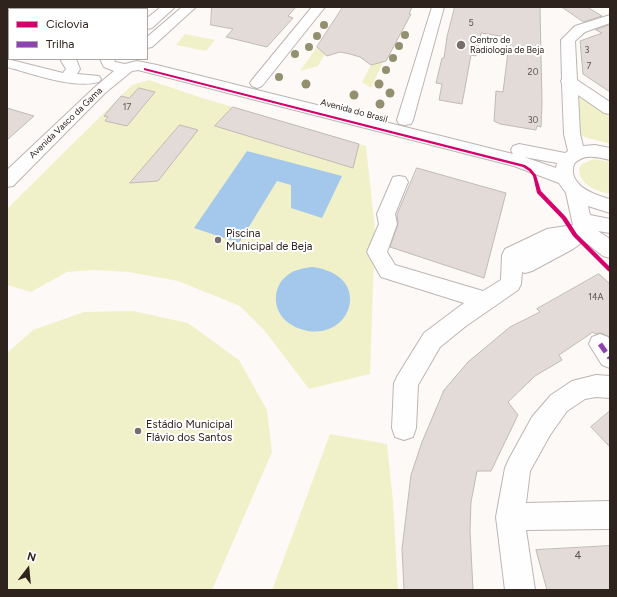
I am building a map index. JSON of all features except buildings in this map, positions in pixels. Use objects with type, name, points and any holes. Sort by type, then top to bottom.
[{"type":"street","points":[[148,24],[169,7]]},
{"type":"street","points":[[148,43],[190,7]]},
{"type":"street","points":[[257,83],[319,7]]},
{"type":"street","points":[[405,120],[438,7]]},
{"type":"street","points":[[601,7],[610,12]]},
{"type":"street","points":[[610,19],[580,29],[568,40],[568,80],[572,156],[564,165],[563,171],[570,184],[583,226],[610,250]]},
{"type":"street","points":[[67,78],[73,69],[68,60]]},
{"type":"street","points":[[107,61],[116,68],[139,62]]},
{"type":"street","name":"Avenida Vasco da Gama","points":[[7,168],[94,79],[107,61]]},
{"type":"street","name":"Avenida do Brasil","points":[[139,62],[257,83],[518,150],[572,156],[586,151],[597,151],[610,154]]},
{"type":"street","name":"Avenida do Brasil","points":[[139,62],[164,71],[518,161],[570,184],[591,201],[610,206]]},
{"type":"street","name":"Avenida Vasco da Gama","points":[[7,181],[100,90],[139,62]]},
{"type":"street","points":[[7,63],[67,78],[94,79]]},
{"type":"street","points":[[568,80],[610,110]]},
{"type":"street","points":[[399,182],[386,214],[388,224],[377,252],[388,272],[485,302]]},
{"type":"street","points":[[404,428],[406,383],[432,340],[458,319],[511,284],[512,271],[566,244],[583,226],[610,226]]},
{"type":"street","points":[[520,590],[510,517],[518,468],[541,426],[559,403],[580,389],[596,386],[610,387]]},
{"type":"street","points":[[510,517],[610,515]]},
{"type":"green space","points":[[185,34],[215,40],[206,51],[176,45]]},
{"type":"green space","points":[[317,47],[325,54],[318,66],[300,71]]},
{"type":"green space","points":[[383,62],[371,88],[362,82],[371,65]]},
{"type":"green space","name":"Piscina Municipal de Beja","points":[[149,80],[199,97],[366,146],[375,229],[370,374],[309,389],[264,330],[240,306],[178,281],[129,272],[95,270],[67,272],[31,292],[7,285],[7,209],[132,85]]},
{"type":"green space","points":[[575,89],[610,114],[610,144],[577,135]]},
{"type":"green space","points":[[594,159],[610,162],[610,194],[594,189],[582,179],[579,168],[582,164]]},
{"type":"green space","name":"Estádio Municipal Flávio dos Santos","points":[[133,311],[188,323],[239,360],[267,410],[272,452],[212,590],[7,590],[7,353],[33,330],[84,312]]},
{"type":"green space","points":[[330,434],[387,444],[393,501],[398,590],[272,590]]},
{"type":"water","points":[[247,151],[342,176],[322,218],[291,208],[291,185],[277,181],[239,243],[194,228]]},
{"type":"water","points":[[312,267],[331,272],[343,281],[349,292],[350,304],[345,316],[336,325],[324,331],[308,331],[298,328],[284,319],[277,308],[277,290],[284,279],[294,271]]},
{"type":"marked path","points":[[600,344],[610,358]]},
{"type":"cycle path","points":[[145,69],[524,166],[535,176],[539,192],[564,218],[575,235],[610,270]]},
{"type":"place","name":"Centro de Radiologia de Beja","points":[[461,45]]},
{"type":"place","name":"Piscina Municipal de Beja","points":[[218,240]]},
{"type":"place","name":"Estádio Municipal Flávio dos Santos","points":[[138,431]]}]
